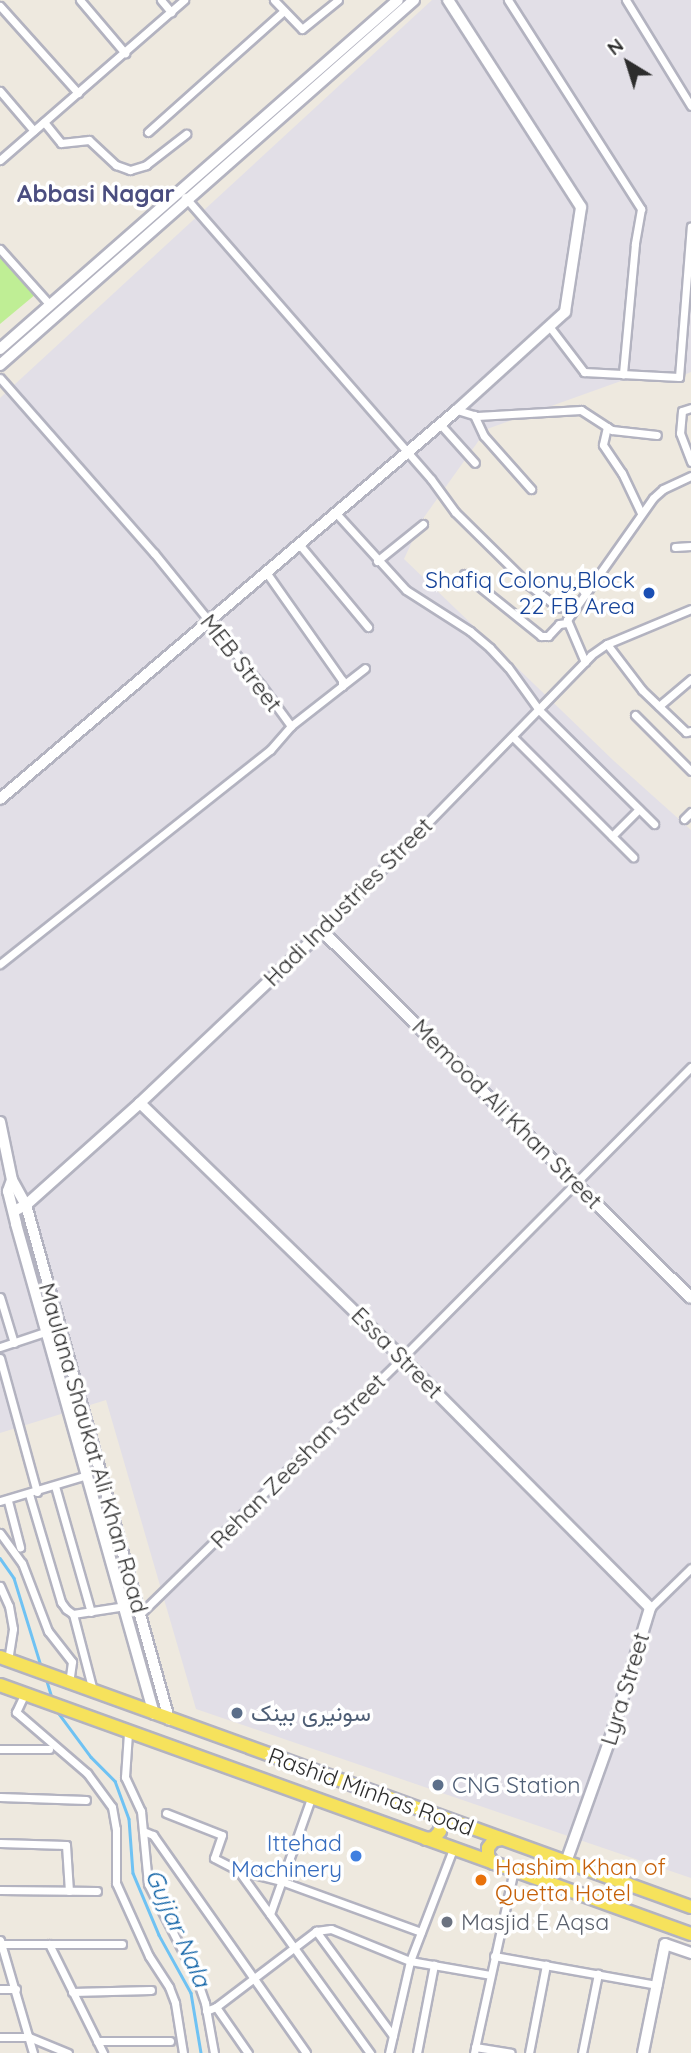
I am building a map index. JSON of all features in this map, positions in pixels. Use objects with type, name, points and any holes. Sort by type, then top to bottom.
[{"type":"main road","name":"Rashid Minhas Road","points":[[4,1658],[69,1684],[691,1907]]},
{"type":"main road","name":"Rashid Minhas Road","points":[[9,1690],[691,1934]]},
{"type":"main road","points":[[425,1839],[434,1838],[440,1831],[441,1823],[436,1815]]},
{"type":"main road","points":[[493,1863],[488,1856],[488,1848],[493,1841],[501,1839]]},
{"type":"street","points":[[6,0],[0,6],[78,93]]},
{"type":"street","points":[[80,0],[125,53]]},
{"type":"street","points":[[161,0],[171,12]]},
{"type":"street","points":[[0,160],[184,0]]},
{"type":"street","points":[[274,0],[302,29],[338,0]]},
{"type":"street","points":[[0,365],[398,0]]},
{"type":"street","points":[[0,349],[414,0]]},
{"type":"street","points":[[0,799],[457,410],[565,313],[581,207],[448,0]]},
{"type":"street","points":[[508,0],[641,209],[635,244],[623,374]]},
{"type":"street","points":[[626,0],[691,106]]},
{"type":"street","points":[[148,132],[284,11]]},
{"type":"street","points":[[0,91],[34,131]]},
{"type":"street","points":[[44,122],[61,144],[89,140],[116,165],[130,170],[146,165],[186,134]]},
{"type":"street","points":[[184,195],[455,512],[528,585],[558,608]]},
{"type":"street","points":[[549,326],[584,372],[679,377],[691,226]]},
{"type":"street","points":[[0,249],[50,305]]},
{"type":"street","points":[[682,330],[691,331]]},
{"type":"street","name":"MEB Street","points":[[0,378],[208,620],[291,726],[270,750],[0,964]]},
{"type":"street","points":[[691,408],[682,411],[680,432],[691,462]]},
{"type":"street","points":[[457,410],[474,415],[580,410],[607,427],[657,435]]},
{"type":"street","points":[[474,415],[484,436],[531,489]]},
{"type":"street","points":[[440,424],[475,463]]},
{"type":"street","points":[[607,427],[603,446],[622,473],[641,513]]},
{"type":"street","points":[[464,575],[544,637],[559,624],[567,622],[624,542],[641,513],[663,489],[691,476]]},
{"type":"street","points":[[335,512],[406,590],[470,631],[490,648],[540,710],[654,824]]},
{"type":"street","points":[[377,561],[423,524]]},
{"type":"street","points":[[299,544],[368,627]]},
{"type":"street","points":[[674,547],[691,546]]},
{"type":"street","points":[[266,572],[338,672],[342,686]]},
{"type":"street","name":"Hadi Industries Street","points":[[14,1211],[26,1205],[140,1103],[322,931],[585,662],[607,644],[691,609]]},
{"type":"street","points":[[567,622],[577,638],[577,648],[585,662]]},
{"type":"street","points":[[607,644],[659,706],[686,732],[691,731]]},
{"type":"street","points":[[291,726],[365,668]]},
{"type":"street","points":[[659,706],[691,680]]},
{"type":"street","points":[[635,715],[691,771]]},
{"type":"street","points":[[513,737],[633,857]]},
{"type":"street","points":[[612,836],[639,809]]},
{"type":"street","points":[[684,819],[691,812]]},
{"type":"street","name":"Memood Ali Khan Street","points":[[322,931],[691,1298]]},
{"type":"street","name":"Rehan Zeeshan Street","points":[[140,1614],[402,1358],[691,1067]]},
{"type":"street","name":"Essa Street","points":[[140,1103],[402,1358],[650,1608]]},
{"type":"street","name":"Maulana Shaukat Ali Khan Road","points":[[0,1122],[6,1182],[45,1332],[154,1714]]},
{"type":"street","name":"Maulana Shaukat Ali Khan Road","points":[[6,1182],[26,1205],[169,1719]]},
{"type":"street","points":[[0,1297],[14,1343]]},
{"type":"street","points":[[0,1347],[45,1332]]},
{"type":"street","points":[[0,1358],[61,1602],[74,1614],[93,1692]]},
{"type":"street","points":[[20,1546],[4,1501],[87,1475]]},
{"type":"street","points":[[55,1486],[91,1612]]},
{"type":"street","points":[[0,1533],[22,1563],[48,1631],[72,1662],[69,1684]]},
{"type":"street","name":"Lyra Street","points":[[566,1862],[610,1742],[650,1608],[691,1568]]},
{"type":"street","points":[[0,1586],[9,1606],[13,1629],[4,1658]]},
{"type":"street","points":[[74,1614],[125,1606]]},
{"type":"street","points":[[9,1690],[16,1713],[87,1773],[112,1807],[116,1829],[116,1883],[149,1956],[169,1987],[175,2003],[183,2053]]},
{"type":"street","points":[[128,1733],[125,1777],[141,1811],[148,1884],[196,1977],[214,2053]]},
{"type":"street","points":[[0,1749],[49,1749]]},
{"type":"street","points":[[0,1797],[86,1800]]},
{"type":"street","points":[[270,1914],[311,1798]]},
{"type":"street","points":[[166,1813],[222,1835],[214,1858],[239,1870],[281,1881],[421,1932]]},
{"type":"street","points":[[144,1831],[152,1835],[306,2053]]},
{"type":"street","points":[[0,1843],[66,1845],[69,1891]]},
{"type":"street","points":[[389,2053],[410,1961],[453,1849]]},
{"type":"street","points":[[239,1870],[370,2053]]},
{"type":"street","points":[[511,2053],[475,2050],[514,1870]]},
{"type":"street","points":[[0,1890],[97,1891]]},
{"type":"street","points":[[206,2011],[216,2007],[316,1931],[331,1929],[410,1961],[490,1975]]},
{"type":"street","points":[[316,1931],[393,2036]]},
{"type":"street","points":[[33,2053],[16,1989],[0,1943],[122,1944]]},
{"type":"street","points":[[49,1944],[103,2053]]},
{"type":"street","points":[[643,2053],[665,1944],[691,1953]]},
{"type":"street","points":[[494,1956],[657,1985]]},
{"type":"street","points":[[417,2053],[434,1965]]},
{"type":"street","points":[[529,2053],[547,1965]]},
{"type":"street","points":[[582,2053],[598,1974]]},
{"type":"street","points":[[0,1989],[16,1989]]},
{"type":"street","points":[[72,1992],[151,1990]]},
{"type":"street","points":[[216,2007],[248,2053]]},
{"type":"street","points":[[0,2037],[29,2037],[68,2053]]},
{"type":"street","points":[[97,2041],[170,2041]]},
{"type":"shaded area","points":[[432,0],[691,0],[691,372],[679,377],[621,381],[487,429],[422,520],[404,559],[614,761],[691,830],[691,1878],[196,1709],[106,1400],[0,1433],[0,398]]},
{"type":"green space","points":[[0,255],[36,294],[0,324]]},
{"type":"waterway","name":"Gujjar Nala","points":[[0,1558],[14,1578],[42,1669]]},
{"type":"waterway","name":"Gujjar Nala","points":[[46,1678],[52,1698]]},
{"type":"waterway","name":"Gujjar Nala","points":[[57,1711],[91,1757],[115,1781],[129,1819],[133,1873],[159,1935],[191,1993],[201,2053]]},
{"type":"place","name":"Shafiq Colony,Block 22 FB Area","points":[[649,593]]},
{"type":"place","name":"سونیری بینک","points":[[237,1713]]},
{"type":"place","name":"CNG Station","points":[[438,1785]]},
{"type":"place","name":"Ittehad Machinery","points":[[356,1856]]},
{"type":"place","name":"Hashim Khan of Quetta Hotel","points":[[481,1880]]},
{"type":"place","name":"Masjid E Aqsa","points":[[447,1922]]},
{"type":"district","name":"Abbasi Nagar","points":[[96,194]]}]
